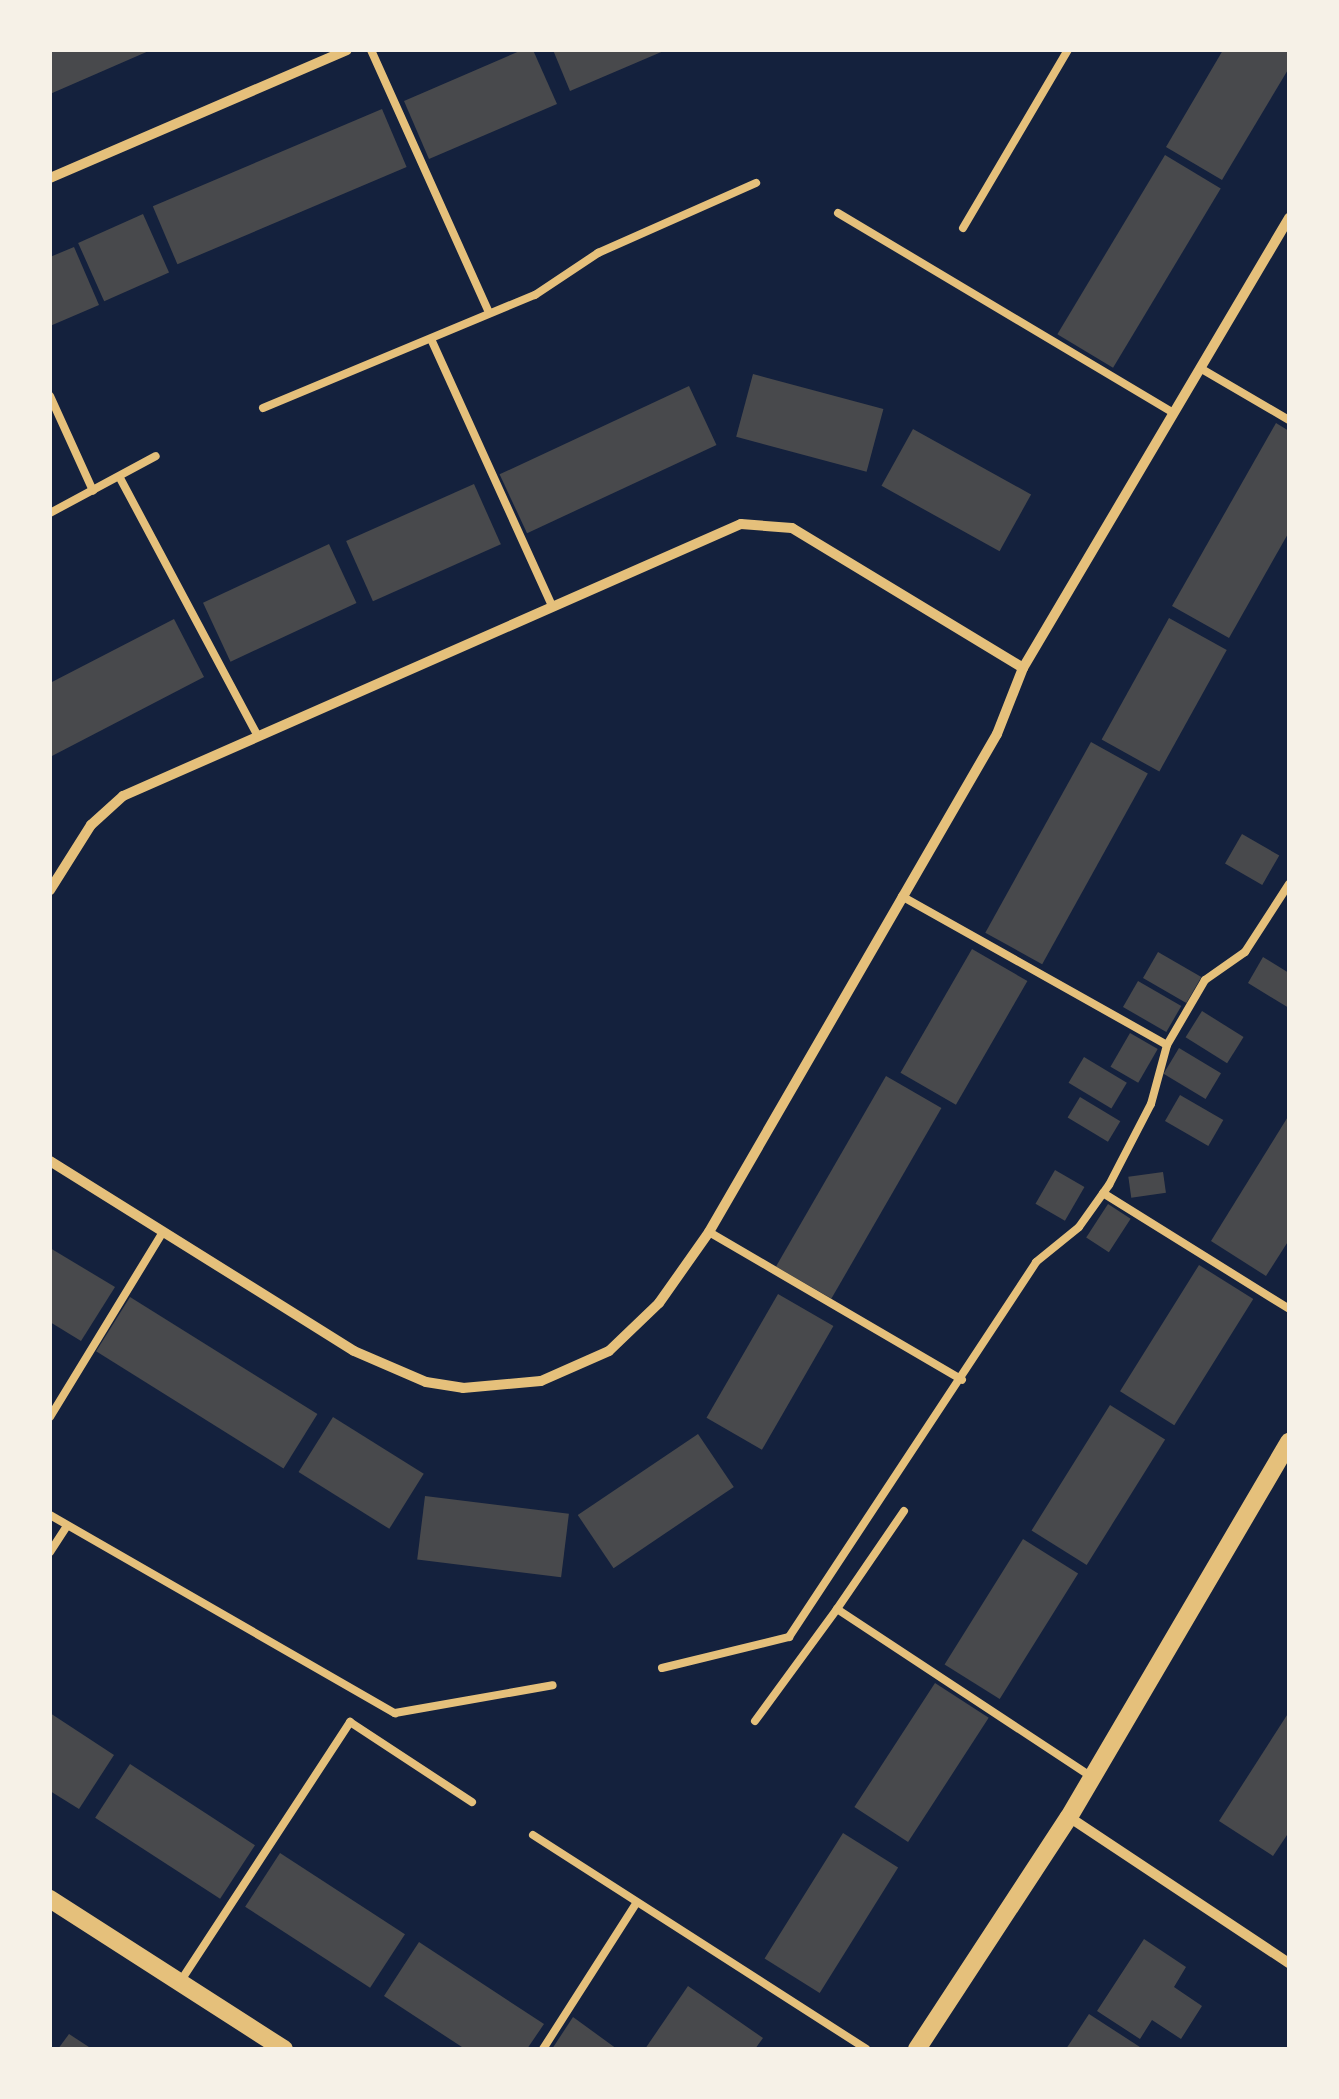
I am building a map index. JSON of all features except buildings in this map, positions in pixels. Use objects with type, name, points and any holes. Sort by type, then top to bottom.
[{"type":"street","points":[[50,178],[347,50]]},
{"type":"street","points":[[50,1161],[354,1351],[426,1382],[462,1388],[541,1381],[609,1350],[658,1303],[709,1232],[997,734],[1024,668],[1289,218]]},
{"type":"street","points":[[50,890],[91,825],[123,796],[716,532],[765,522],[828,547],[1024,668]]},
{"type":"street","points":[[917,2049],[1069,1817],[1289,1442]]},
{"type":"street","points":[[1069,1817],[1289,1964]]},
{"type":"street","points":[[50,1898],[284,2049]]},
{"type":"lane","points":[[371,50],[489,313]]},
{"type":"lane","points":[[963,228],[1068,50]]},
{"type":"lane","points":[[263,408],[534,295],[598,253],[756,184]]},
{"type":"lane","points":[[838,213],[1172,412]]},
{"type":"lane","points":[[432,339],[551,604]]},
{"type":"lane","points":[[1200,368],[1289,420]]},
{"type":"lane","points":[[50,396],[93,491]]},
{"type":"lane","points":[[50,513],[156,456]]},
{"type":"lane","points":[[120,478],[257,735]]},
{"type":"lane","points":[[662,1668],[789,1637],[962,1380],[1036,1262],[1080,1228],[1104,1193],[1151,1104],[1167,1045],[1206,980],[1245,952],[1289,884]]},
{"type":"lane","points":[[902,896],[1167,1045]]},
{"type":"lane","points":[[1276,909],[1289,917]]},
{"type":"lane","points":[[1104,1193],[1289,1309]]},
{"type":"lane","points":[[50,1418],[163,1232]]},
{"type":"lane","points":[[709,1232],[962,1380]]},
{"type":"lane","points":[[755,1722],[904,1511]]},
{"type":"lane","points":[[50,1516],[395,1713],[553,1685]]},
{"type":"lane","points":[[50,1552],[67,1526]]},
{"type":"lane","points":[[837,1609],[1092,1777]]},
{"type":"lane","points":[[180,1982],[350,1722],[472,1802]]},
{"type":"lane","points":[[533,1835],[866,2049]]},
{"type":"lane","points":[[544,2049],[637,1902]]}]
